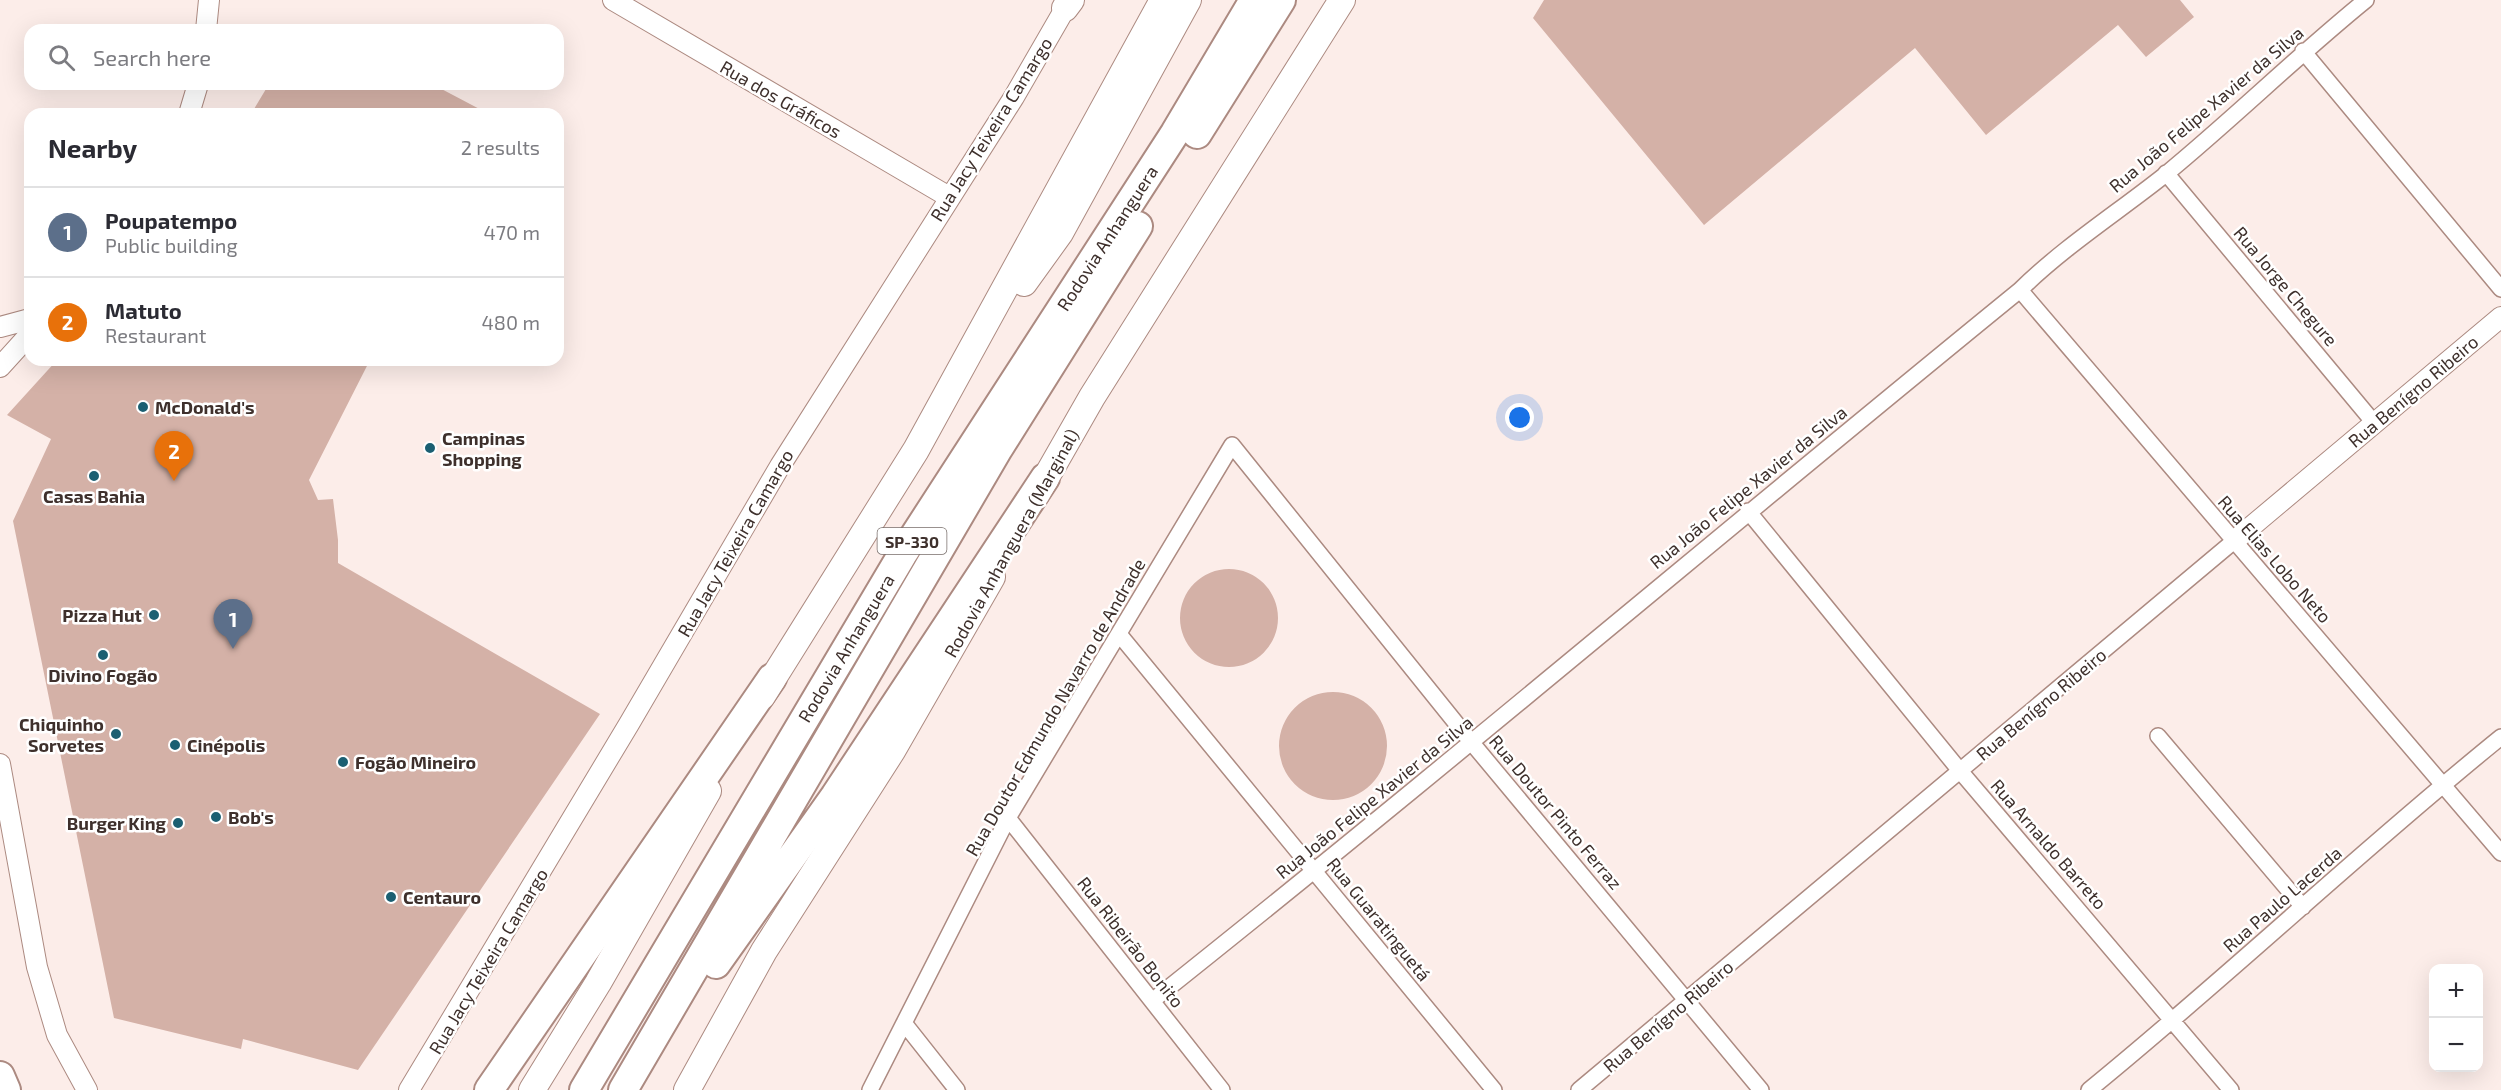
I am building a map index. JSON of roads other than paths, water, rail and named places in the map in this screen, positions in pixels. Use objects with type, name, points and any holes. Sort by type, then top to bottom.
[{"type":"highway","points":[[489,1090],[772,678],[901,475],[1163,0]]},
{"type":"highway","points":[[958,373],[1060,233],[1188,0]]},
{"type":"highway","points":[[1175,133],[1238,0]]},
{"type":"highway","name":"Rodovia Anhanguera","points":[[584,1090],[902,555],[1175,133],[1254,0]]},
{"type":"highway","name":"Rodovia Anhanguera","points":[[625,1090],[998,449],[1281,0]]},
{"type":"highway","name":"Rodovia Anhanguera (Marginal)","points":[[687,1090],[764,951],[892,751],[968,622],[1045,478],[1092,397],[1342,0]]},
{"type":"highway","points":[[625,1090],[835,796],[1045,478]]},
{"type":"highway","points":[[532,1090],[604,973],[772,678]]},
{"type":"highway","points":[[0,1076],[6,1090]]},
{"type":"street","points":[[207,24],[209,0]]},
{"type":"street","name":"Rua dos Gráficos","points":[[613,0],[949,197]]},
{"type":"street","name":"Rua João Felipe Xavier da Silva","points":[[1152,1001],[1472,742],[1748,511],[2020,290],[2051,260],[2166,173],[2303,51],[2366,0]]},
{"type":"street","name":"Rua Jacy Teixeira Camargo","points":[[408,1090],[629,724],[780,466],[1019,88],[1069,3]]},
{"type":"street","points":[[2303,51],[2501,289]]},
{"type":"street","points":[[191,108],[196,90]]},
{"type":"street","name":"Rua Jorge Chegure","points":[[2166,173],[2375,424]]},
{"type":"street","name":"Rua Elias Lobo Neto","points":[[2020,290],[2501,853]]},
{"type":"street","name":"Rua Benígno Ribeiro","points":[[1579,1090],[2501,317]]},
{"type":"street","points":[[0,327],[24,321]]},
{"type":"street","points":[[0,367],[24,341]]},
{"type":"street","name":"Rua Doutor Edmundo Navarro de Andrade","points":[[870,1090],[1008,818],[1232,445]]},
{"type":"street","name":"Rua Doutor Pinto Ferraz","points":[[1232,445],[1472,742],[1688,999],[1761,1090]]},
{"type":"street","name":"Rua Arnaldo Barreto","points":[[1748,511],[1961,772],[2174,1020],[2231,1090]]},
{"type":"street","name":"Rua Guaratinguetá","points":[[1119,634],[1494,1090]]},
{"type":"street","points":[[2158,736],[2303,907]]},
{"type":"street","name":"Rua Paulo Lacerda","points":[[2089,1090],[2174,1020],[2443,784],[2501,737]]},
{"type":"street","points":[[0,764],[37,967],[57,1035],[87,1090]]},
{"type":"street","name":"Rua Ribeirão Bonito","points":[[1008,818],[1222,1090]]},
{"type":"street","points":[[904,1023],[957,1090]]},
{"type":"place","name":"McDonald's","points":[[143,407]]},
{"type":"place","name":"Campinas Shopping","points":[[430,448]]},
{"type":"place","name":"Casas Bahia","points":[[94,476]]},
{"type":"place","name":"Matuto","points":[[174,481]]},
{"type":"place","name":"Pizza Hut","points":[[154,615]]},
{"type":"place","name":"Poupatempo","points":[[233,649]]},
{"type":"place","name":"Divino Fogão","points":[[103,655]]},
{"type":"place","name":"Chiquinho Sorvetes","points":[[116,734]]},
{"type":"place","name":"Cinépolis","points":[[175,745]]},
{"type":"place","name":"Fogão Mineiro","points":[[343,762]]},
{"type":"place","name":"Bob's","points":[[216,817]]},
{"type":"place","name":"Burger King","points":[[178,823]]},
{"type":"place","name":"Centauro","points":[[391,897]]}]
